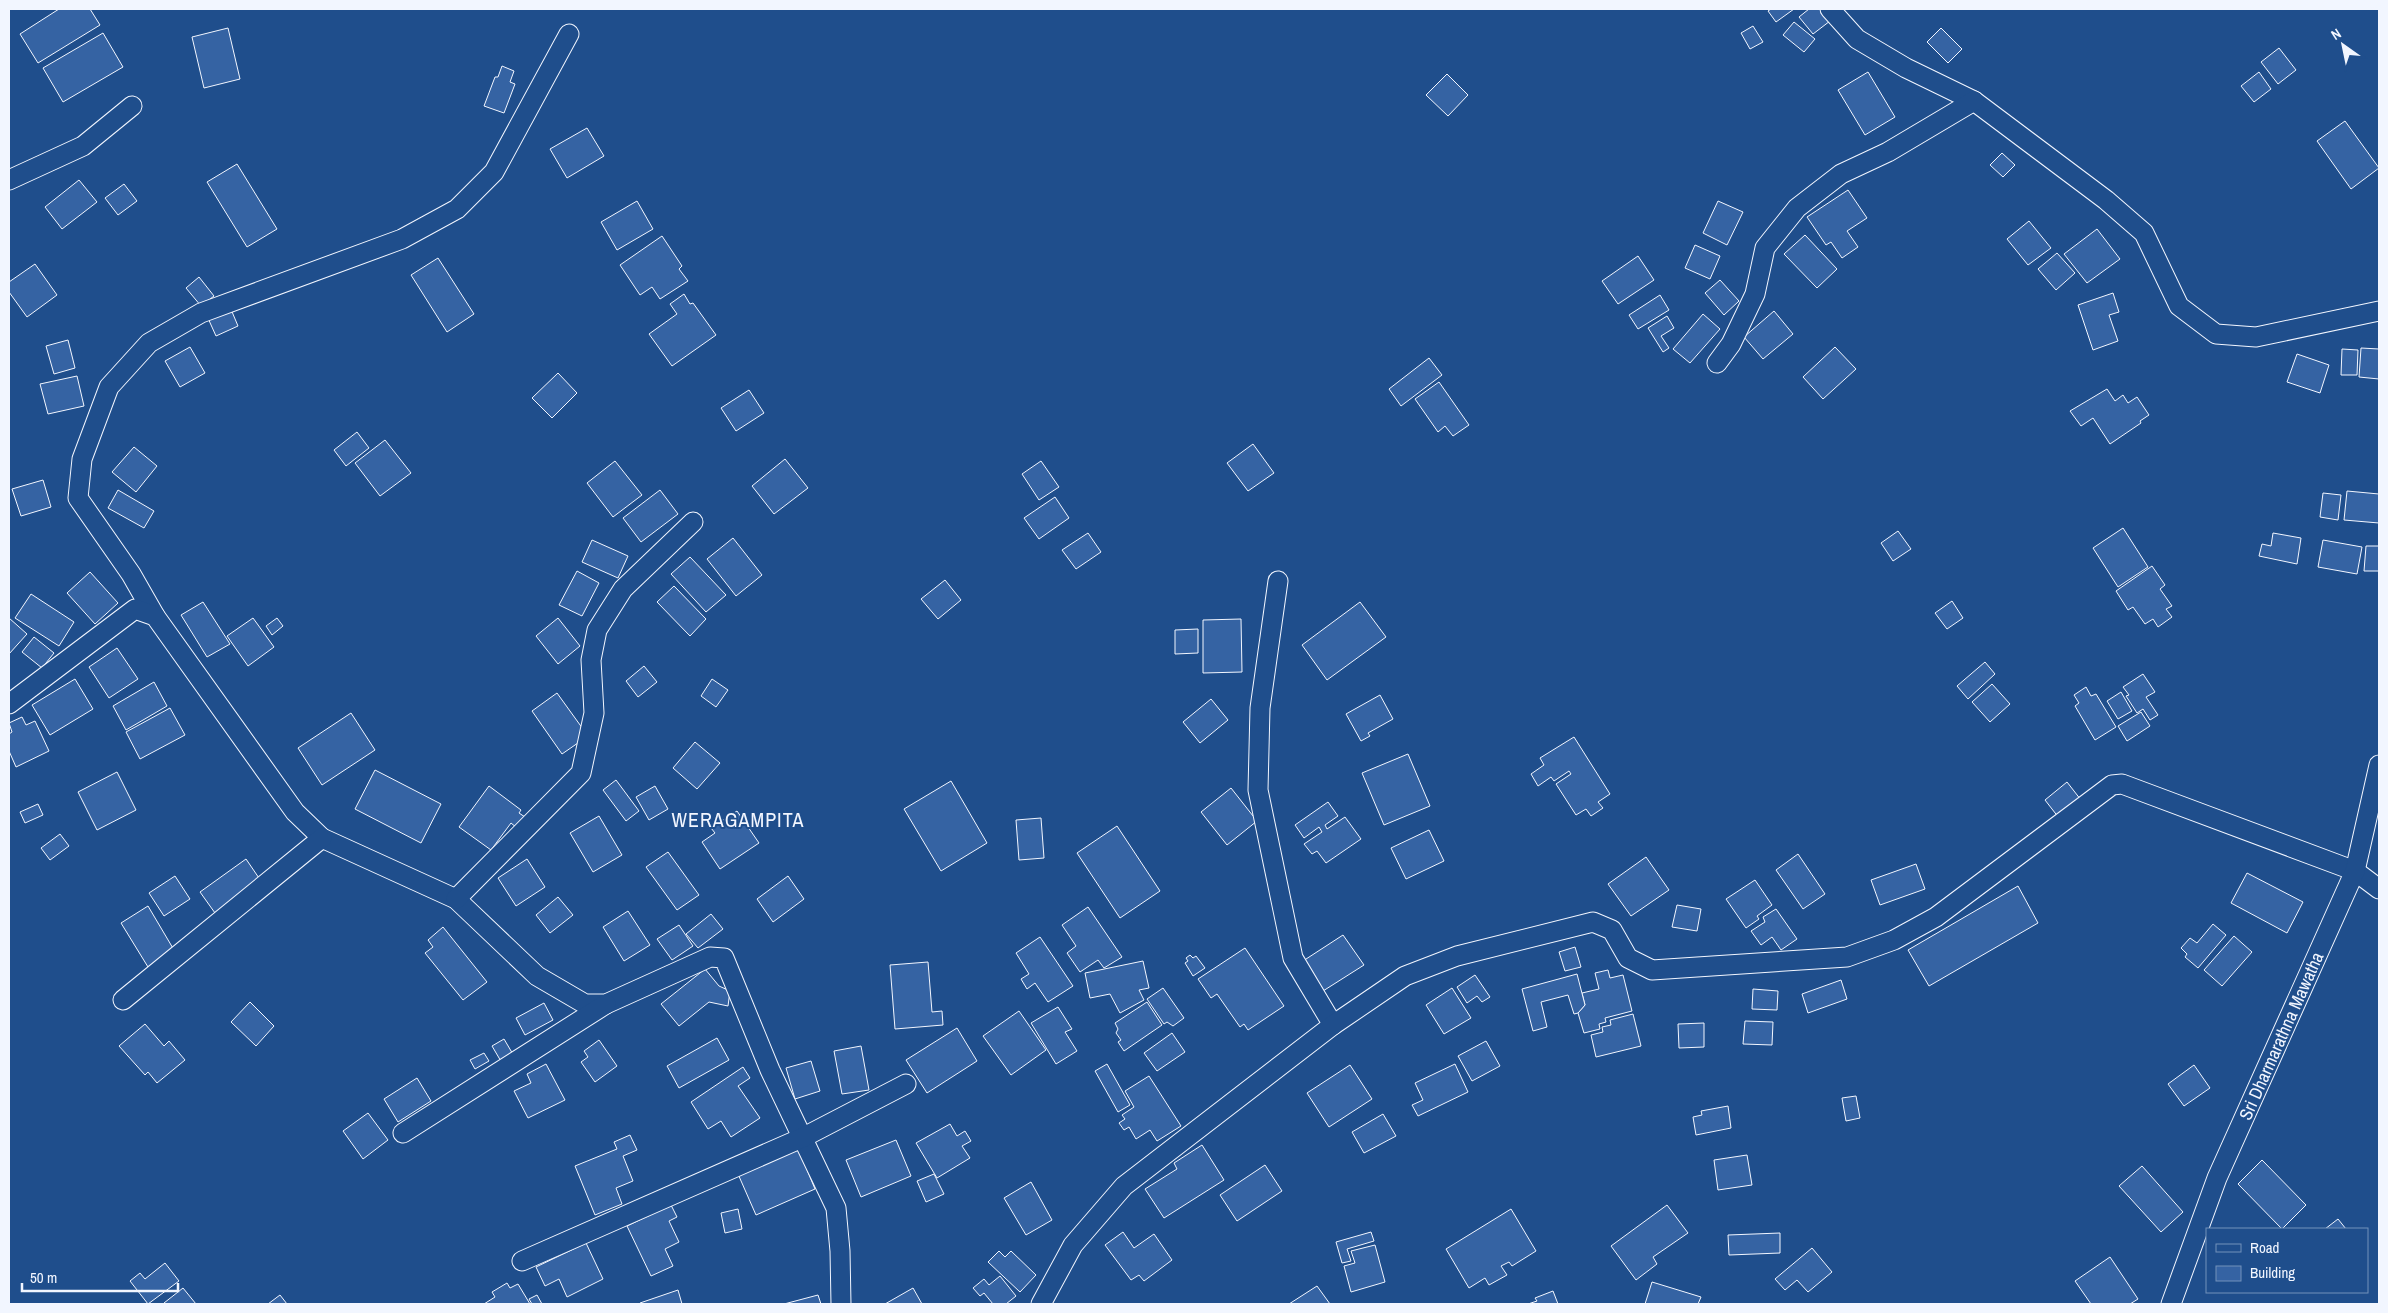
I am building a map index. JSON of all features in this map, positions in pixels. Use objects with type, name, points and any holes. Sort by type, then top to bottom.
[{"type":"street","points":[[1830,9],[1857,39],[1906,68],[1974,101],[2106,200],[2144,233],[2179,306],[2216,334],[2256,336],[2379,311]]},
{"type":"street","points":[[568,34],[494,172],[457,209],[402,239],[201,313],[149,343],[109,388],[82,459],[78,498],[131,574],[155,616],[295,812],[322,838],[456,899],[537,976],[585,1004],[606,1004]]},
{"type":"street","points":[[1717,363],[1731,344],[1755,294],[1765,248],[1796,208],[1841,174],[1888,152],[1974,101]]},
{"type":"street","points":[[9,180],[83,146],[132,106]]},
{"type":"street","points":[[456,899],[581,773],[594,713],[591,660],[597,630],[623,589],[693,522]]},
{"type":"street","points":[[1278,581],[1260,708],[1258,790],[1292,958],[1333,1025]]},
{"type":"street","points":[[9,704],[134,609],[155,616]]},
{"type":"street","name":"Sri Dharmarathna Mawatha","points":[[2171,1304],[2217,1178],[2355,871],[2379,765]]},
{"type":"street","points":[[1041,1304],[1073,1245],[1124,1186],[1333,1025],[1405,976],[1457,956],[1593,922],[1612,930],[1628,958],[1652,970],[1847,958],[1894,940],[1936,917],[2112,785],[2122,784],[2355,871],[2379,889]]},
{"type":"street","points":[[123,1000],[322,838]]},
{"type":"street","points":[[403,1133],[606,1004],[710,957],[724,958],[770,1070],[836,1208],[840,1252],[841,1304]]},
{"type":"street","points":[[522,1261],[804,1138],[906,1084]]},
{"type":"building","points":[[59,9],[90,9],[100,25],[38,63],[20,34]]},
{"type":"building","points":[[1771,9],[1794,9],[1776,22],[1768,11]]},
{"type":"building","points":[[1809,9],[1820,9],[1830,21],[1813,34],[1799,17]]},
{"type":"building","points":[[1794,22],[1815,39],[1804,52],[1783,35]]},
{"type":"building","points":[[1753,26],[1763,42],[1750,49],[1741,33]]},
{"type":"building","points":[[228,28],[240,79],[204,88],[192,37]]},
{"type":"building","points":[[1941,28],[1962,49],[1948,63],[1927,42]]},
{"type":"building","points":[[103,33],[123,67],[63,102],[43,68]]},
{"type":"building","points":[[2279,48],[2296,70],[2278,84],[2261,62]]},
{"type":"building","points":[[502,66],[514,71],[510,82],[515,84],[504,113],[484,106],[495,77],[498,77]]},
{"type":"building","points":[[1868,72],[1895,117],[1865,135],[1838,90]]},
{"type":"building","points":[[2259,72],[2271,89],[2254,102],[2241,86]]},
{"type":"building","points":[[1447,74],[1468,95],[1448,116],[1426,95]]},
{"type":"building","points":[[2345,121],[2379,168],[2351,189],[2317,141]]},
{"type":"building","points":[[587,128],[604,156],[567,178],[550,149]]},
{"type":"building","points":[[2002,153],[2015,165],[2003,177],[1990,165]]},
{"type":"building","points":[[237,164],[277,229],[247,247],[207,182]]},
{"type":"building","points":[[79,180],[97,202],[62,229],[45,207]]},
{"type":"building","points":[[124,184],[137,201],[118,215],[105,198]]},
{"type":"building","points":[[1848,190],[1867,218],[1847,231],[1858,247],[1842,258],[1831,242],[1826,245],[1807,217]]},
{"type":"building","points":[[637,201],[653,229],[617,250],[601,222]]},
{"type":"building","points":[[1718,201],[1743,212],[1727,245],[1703,233]]},
{"type":"building","points":[[2029,221],[2051,248],[2028,265],[2007,239]]},
{"type":"building","points":[[2097,229],[2120,259],[2087,283],[2064,254]]},
{"type":"building","points":[[1805,235],[1837,269],[1817,288],[1784,254]]},
{"type":"building","points":[[662,236],[682,266],[679,269],[688,281],[660,299],[652,287],[640,295],[620,265]]},
{"type":"building","points":[[1695,245],[1720,256],[1710,279],[1685,268]]},
{"type":"building","points":[[2057,253],[2075,273],[2056,290],[2038,269]]},
{"type":"building","points":[[1638,256],[1654,280],[1618,304],[1602,281]]},
{"type":"building","points":[[438,258],[474,314],[447,332],[411,275]]},
{"type":"building","points":[[35,264],[57,295],[27,317],[9,292],[9,282]]},
{"type":"building","points":[[199,277],[214,296],[201,306],[186,288]]},
{"type":"building","points":[[1720,280],[1739,301],[1724,315],[1705,293]]},
{"type":"building","points":[[2113,293],[2119,312],[2109,315],[2118,341],[2093,350],[2078,305]]},
{"type":"building","points":[[684,294],[690,304],[693,303],[716,335],[672,366],[649,334],[677,314],[670,304]]},
{"type":"building","points":[[1660,295],[1669,310],[1638,329],[1629,315]]},
{"type":"building","points":[[230,307],[238,326],[216,336],[207,316]]},
{"type":"building","points":[[1774,311],[1793,334],[1763,359],[1744,337]]},
{"type":"building","points":[[1703,314],[1720,329],[1690,363],[1673,349]]},
{"type":"building","points":[[1667,316],[1674,328],[1661,336],[1669,348],[1663,352],[1648,328]]},
{"type":"building","points":[[68,340],[75,368],[54,374],[46,346]]},
{"type":"building","points":[[190,347],[205,373],[180,387],[165,361]]},
{"type":"building","points":[[1835,347],[1856,369],[1823,399],[1803,377]]},
{"type":"building","points":[[2361,348],[2379,349],[2379,379],[2359,377]]},
{"type":"building","points":[[2342,349],[2358,350],[2357,375],[2341,375]]},
{"type":"building","points":[[2297,354],[2329,365],[2320,393],[2287,382]]},
{"type":"building","points":[[1429,358],[1442,375],[1401,406],[1389,389]]},
{"type":"building","points":[[558,373],[577,393],[552,418],[532,398]]},
{"type":"building","points":[[77,376],[84,406],[48,414],[40,384]]},
{"type":"building","points":[[1439,382],[1469,425],[1453,436],[1445,426],[1438,432],[1415,399]]},
{"type":"building","points":[[2107,389],[2115,401],[2123,395],[2128,403],[2137,397],[2149,415],[2140,421],[2141,423],[2110,444],[2093,418],[2081,426],[2070,411]]},
{"type":"building","points":[[749,390],[764,413],[736,431],[721,408]]},
{"type":"building","points":[[357,432],[369,448],[346,466],[334,450]]},
{"type":"building","points":[[385,440],[411,473],[380,496],[355,463]]},
{"type":"building","points":[[1253,444],[1274,473],[1248,491],[1227,463]]},
{"type":"building","points":[[134,447],[157,466],[136,492],[112,472]]},
{"type":"building","points":[[785,459],[808,488],[774,514],[752,486]]},
{"type":"building","points":[[615,461],[642,495],[613,517],[587,483]]},
{"type":"building","points":[[1041,461],[1059,487],[1039,500],[1022,474]]},
{"type":"building","points":[[43,480],[51,507],[21,516],[12,489]]},
{"type":"building","points":[[118,490],[154,511],[144,528],[108,508]]},
{"type":"building","points":[[660,490],[678,514],[641,542],[623,518]]},
{"type":"building","points":[[2347,491],[2379,494],[2379,523],[2344,520]]},
{"type":"building","points":[[2323,493],[2341,495],[2338,520],[2320,517]]},
{"type":"building","points":[[1055,497],[1069,518],[1039,539],[1024,518]]},
{"type":"building","points":[[2123,528],[2148,567],[2118,587],[2093,548]]},
{"type":"building","points":[[1898,531],[1911,549],[1893,561],[1881,543]]},
{"type":"building","points":[[1088,533],[1101,552],[1076,569],[1062,550]]},
{"type":"building","points":[[2273,533],[2301,538],[2297,564],[2259,556],[2262,544],[2271,546]]},
{"type":"building","points":[[733,538],[762,575],[736,596],[707,559]]},
{"type":"building","points":[[592,540],[628,556],[618,578],[582,562]]},
{"type":"building","points":[[2323,540],[2362,547],[2357,574],[2318,567]]},
{"type":"building","points":[[2366,546],[2379,546],[2379,571],[2364,571]]},
{"type":"building","points":[[690,557],[726,595],[706,612],[671,574]]},
{"type":"building","points":[[2152,566],[2165,585],[2160,589],[2172,606],[2166,609],[2172,617],[2158,627],[2153,619],[2145,624],[2133,607],[2128,610],[2116,591]]},
{"type":"building","points":[[577,571],[599,583],[582,616],[559,605]]},
{"type":"building","points":[[90,572],[118,603],[95,624],[67,593]]},
{"type":"building","points":[[945,580],[961,600],[938,619],[921,599]]},
{"type":"building","points":[[674,586],[706,619],[690,636],[657,602]]},
{"type":"building","points":[[31,594],[74,622],[59,646],[15,618]]},
{"type":"building","points":[[1952,601],[1963,618],[1947,629],[1935,613]]},
{"type":"building","points":[[203,602],[230,644],[207,657],[181,615]]},
{"type":"building","points":[[1360,602],[1386,637],[1327,680],[1302,645]]},
{"type":"building","points":[[9,618],[27,634],[9,654]]},
{"type":"building","points":[[253,618],[274,647],[248,666],[227,636]]},
{"type":"building","points":[[277,618],[283,626],[272,635],[266,626]]},
{"type":"building","points":[[558,618],[580,646],[558,664],[536,636]]},
{"type":"building","points":[[1241,619],[1242,672],[1203,673],[1203,620]]},
{"type":"building","points":[[1198,629],[1198,653],[1175,654],[1175,630]]},
{"type":"building","points":[[34,637],[54,653],[42,668],[22,652]]},
{"type":"building","points":[[117,648],[138,679],[109,698],[89,667]]},
{"type":"building","points":[[1985,662],[1995,674],[1968,699],[1957,686]]},
{"type":"building","points":[[644,666],[657,682],[638,697],[626,681]]},
{"type":"building","points":[[2143,674],[2155,692],[2146,697],[2158,715],[2150,720],[2143,709],[2137,713],[2126,696],[2129,695],[2123,687]]},
{"type":"building","points":[[75,679],[93,709],[50,735],[32,705]]},
{"type":"building","points":[[712,679],[728,690],[716,707],[701,696]]},
{"type":"building","points":[[154,682],[167,706],[126,730],[113,706]]},
{"type":"building","points":[[1992,684],[2010,704],[1990,722],[1972,702]]},
{"type":"building","points":[[2086,687],[2091,696],[2096,694],[2116,727],[2095,740],[2075,706],[2079,703],[2074,695]]},
{"type":"building","points":[[2121,692],[2132,711],[2118,719],[2107,701]]},
{"type":"building","points":[[557,693],[588,736],[562,754],[532,711]]},
{"type":"building","points":[[1380,695],[1393,719],[1368,733],[1370,736],[1361,741],[1346,714]]},
{"type":"building","points":[[1211,699],[1228,720],[1200,743],[1183,722]]},
{"type":"building","points":[[170,708],[185,735],[140,759],[126,732]]},
{"type":"building","points":[[2141,712],[2150,726],[2127,741],[2118,726]]},
{"type":"building","points":[[351,713],[375,750],[322,785],[298,748]]},
{"type":"building","points":[[22,717],[26,725],[35,721],[49,751],[16,767],[9,751],[9,734],[12,732],[9,723]]},
{"type":"building","points":[[1574,737],[1610,794],[1598,802],[1603,808],[1591,816],[1586,809],[1576,815],[1556,784],[1571,774],[1569,771],[1554,781],[1551,777],[1538,786],[1531,774],[1544,765],[1540,758]]},
{"type":"building","points":[[695,742],[720,763],[697,789],[673,768]]},
{"type":"building","points":[[1408,754],[1430,806],[1384,825],[1362,773]]},
{"type":"building","points":[[375,770],[441,804],[421,843],[355,809]]},
{"type":"building","points":[[117,772],[136,810],[97,830],[78,792]]},
{"type":"building","points":[[616,780],[639,811],[626,821],[603,790]]},
{"type":"building","points":[[951,781],[987,843],[941,871],[904,809]]},
{"type":"building","points":[[2067,782],[2081,800],[2059,818],[2045,800]]},
{"type":"building","points":[[489,786],[521,810],[519,813],[525,817],[517,828],[511,823],[491,850],[459,827]]},
{"type":"building","points":[[655,786],[668,809],[649,820],[636,797]]},
{"type":"building","points":[[1231,788],[1257,821],[1227,845],[1201,812]]},
{"type":"building","points":[[1328,802],[1338,816],[1325,825],[1327,829],[1345,817],[1361,839],[1326,863],[1317,851],[1312,854],[1304,844],[1322,832],[1319,827],[1304,838],[1295,825]]},
{"type":"building","points":[[38,804],[43,815],[25,823],[20,812]]},
{"type":"building","points":[[737,811],[759,843],[720,869],[702,842],[715,833],[711,828]]},
{"type":"building","points":[[599,816],[622,855],[593,872],[570,833]]},
{"type":"building","points":[[1041,818],[1044,858],[1019,860],[1016,820]]},
{"type":"building","points":[[1117,826],[1160,891],[1120,918],[1077,853]]},
{"type":"building","points":[[1429,830],[1444,861],[1406,879],[1391,848]]},
{"type":"building","points":[[60,834],[69,846],[50,860],[41,848]]},
{"type":"building","points":[[668,852],[699,895],[677,910],[646,867]]},
{"type":"building","points":[[1798,854],[1825,894],[1803,909],[1776,870]]},
{"type":"building","points":[[1646,857],[1669,890],[1631,916],[1608,884]]},
{"type":"building","points":[[246,859],[261,881],[215,913],[200,892]]},
{"type":"building","points":[[527,859],[545,887],[516,906],[498,878]]},
{"type":"building","points":[[1916,864],[1925,889],[1880,905],[1871,880]]},
{"type":"building","points":[[2247,873],[2303,902],[2287,933],[2231,903]]},
{"type":"building","points":[[175,876],[190,899],[164,916],[149,893]]},
{"type":"building","points":[[788,876],[804,899],[773,922],[757,899]]},
{"type":"building","points":[[1755,880],[1772,905],[1757,916],[1759,919],[1746,928],[1726,899]]},
{"type":"building","points":[[2018,886],[2038,923],[1929,986],[1908,950]]},
{"type":"building","points":[[558,897],[573,915],[550,933],[536,915]]},
{"type":"building","points":[[1677,905],[1701,909],[1697,931],[1672,927]]},
{"type":"building","points":[[148,906],[174,950],[148,967],[121,923]]},
{"type":"building","points":[[1088,907],[1122,957],[1104,968],[1098,960],[1080,972],[1067,953],[1076,946],[1062,925]]},
{"type":"building","points":[[1776,909],[1797,939],[1781,950],[1772,937],[1761,945],[1751,931],[1765,922],[1763,917]]},
{"type":"building","points":[[628,911],[650,945],[624,961],[603,927]]},
{"type":"building","points":[[711,914],[723,929],[698,948],[686,934]]},
{"type":"building","points":[[2213,924],[2226,935],[2198,968],[2185,957],[2187,954],[2181,948],[2190,938],[2197,943]]},
{"type":"building","points":[[679,925],[693,946],[672,960],[657,939]]},
{"type":"building","points":[[443,927],[487,982],[463,1000],[425,953],[433,947],[428,940]]},
{"type":"building","points":[[1343,935],[1364,965],[1323,991],[1303,961]]},
{"type":"building","points":[[2234,936],[2252,952],[2222,986],[2204,970]]},
{"type":"building","points":[[1040,937],[1073,986],[1048,1002],[1035,983],[1027,989],[1021,979],[1029,974],[1016,953]]},
{"type":"building","points":[[1575,947],[1581,967],[1565,971],[1559,952]]},
{"type":"building","points":[[1245,948],[1284,1006],[1248,1030],[1244,1024],[1240,1027],[1217,994],[1211,998],[1198,979]]},
{"type":"building","points":[[1190,955],[1193,958],[1196,956],[1205,968],[1193,976],[1185,963],[1188,961],[1186,958]]},
{"type":"building","points":[[1143,961],[1149,988],[1139,990],[1144,1000],[1120,1013],[1110,994],[1090,998],[1085,973]]},
{"type":"building","points":[[928,962],[932,1012],[942,1011],[943,1025],[895,1029],[890,965]]},
{"type":"building","points":[[705,969],[719,986],[730,991],[728,1006],[709,1002],[679,1026],[661,1004]]},
{"type":"building","points":[[1608,970],[1610,978],[1623,975],[1632,1011],[1605,1018],[1606,1022],[1599,1024],[1600,1029],[1584,1033],[1578,1013],[1585,1005],[1582,993],[1599,989],[1595,973]]},
{"type":"building","points":[[1577,974],[1585,1005],[1578,1013],[1574,1014],[1568,995],[1541,1002],[1547,1027],[1533,1031],[1522,989]]},
{"type":"building","points":[[1475,975],[1490,997],[1482,1002],[1477,996],[1467,1003],[1457,987]]},
{"type":"building","points":[[1841,980],[1847,999],[1808,1013],[1802,994]]},
{"type":"building","points":[[1163,988],[1184,1018],[1173,1026],[1167,1022],[1164,1024],[1147,999]]},
{"type":"building","points":[[1452,988],[1471,1018],[1444,1034],[1426,1005]]},
{"type":"building","points":[[1753,989],[1778,991],[1777,1010],[1752,1009]]},
{"type":"building","points":[[250,1002],[274,1026],[256,1046],[231,1022]]},
{"type":"building","points":[[1147,1002],[1162,1025],[1124,1051],[1118,1042],[1121,1040],[1116,1033],[1118,1029],[1115,1023]]},
{"type":"building","points":[[544,1003],[553,1020],[525,1035],[516,1018]]},
{"type":"building","points":[[1058,1007],[1072,1029],[1065,1032],[1077,1051],[1056,1064],[1031,1023]]},
{"type":"building","points":[[1019,1011],[1046,1050],[1011,1075],[983,1036]]},
{"type":"building","points":[[1633,1014],[1641,1046],[1596,1057],[1591,1035],[1603,1032],[1602,1027],[1611,1025],[1610,1020]]},
{"type":"building","points":[[1745,1021],[1773,1022],[1772,1045],[1743,1044]]},
{"type":"building","points":[[1704,1023],[1704,1047],[1679,1048],[1678,1024]]},
{"type":"building","points":[[145,1024],[164,1046],[169,1041],[185,1060],[157,1083],[148,1072],[145,1075],[119,1046]]},
{"type":"building","points":[[957,1028],[977,1061],[927,1093],[906,1060]]},
{"type":"building","points":[[1172,1033],[1185,1052],[1157,1071],[1144,1053]]},
{"type":"building","points":[[717,1038],[729,1060],[679,1088],[667,1066]]},
{"type":"building","points":[[504,1039],[514,1056],[502,1063],[492,1046]]},
{"type":"building","points":[[599,1040],[617,1066],[595,1082],[581,1062],[588,1057],[584,1051]]},
{"type":"building","points":[[1486,1041],[1500,1066],[1472,1081],[1458,1056]]},
{"type":"building","points":[[861,1046],[869,1090],[842,1094],[834,1051]]},
{"type":"building","points":[[484,1053],[489,1061],[475,1069],[470,1060]]},
{"type":"building","points":[[811,1061],[820,1091],[795,1099],[786,1068]]},
{"type":"building","points":[[546,1064],[565,1100],[528,1118],[514,1091],[531,1083],[527,1074]]},
{"type":"building","points":[[1107,1064],[1130,1105],[1118,1112],[1095,1071]]},
{"type":"building","points":[[1455,1064],[1468,1092],[1418,1116],[1412,1105],[1423,1100],[1415,1083]]},
{"type":"building","points":[[1350,1065],[1372,1099],[1329,1127],[1307,1093]]},
{"type":"building","points":[[2194,1065],[2210,1088],[2184,1106],[2168,1084]]},
{"type":"building","points":[[743,1067],[750,1078],[738,1086],[760,1118],[731,1137],[721,1121],[708,1129],[691,1102]]},
{"type":"building","points":[[1149,1076],[1181,1126],[1157,1141],[1150,1130],[1136,1139],[1129,1127],[1124,1130],[1119,1123],[1125,1119],[1122,1115],[1134,1107],[1125,1091]]},
{"type":"building","points":[[417,1078],[431,1101],[398,1122],[384,1099]]},
{"type":"building","points":[[1856,1096],[1860,1118],[1846,1121],[1842,1098]]},
{"type":"building","points":[[1728,1106],[1731,1128],[1696,1135],[1693,1117],[1702,1115],[1701,1111]]},
{"type":"building","points":[[368,1113],[388,1140],[363,1159],[343,1131]]},
{"type":"building","points":[[1383,1114],[1396,1136],[1364,1153],[1352,1132]]},
{"type":"building","points":[[950,1124],[957,1136],[965,1131],[971,1141],[962,1146],[970,1158],[937,1178],[916,1143]]},
{"type":"building","points":[[630,1135],[637,1150],[623,1156],[633,1181],[616,1188],[622,1204],[595,1215],[575,1166],[617,1149],[614,1142]]},
{"type":"building","points":[[896,1140],[911,1176],[861,1197],[846,1160]]},
{"type":"building","points":[[1202,1145],[1224,1180],[1164,1218],[1145,1189],[1177,1169],[1174,1163]]},
{"type":"building","points":[[798,1148],[815,1189],[756,1215],[738,1174]]},
{"type":"building","points":[[1747,1155],[1752,1185],[1718,1190],[1714,1160]]},
{"type":"building","points":[[2262,1160],[2306,1205],[2281,1228],[2238,1184]]},
{"type":"building","points":[[1265,1165],[1282,1191],[1237,1221],[1220,1195]]},
{"type":"building","points":[[2142,1166],[2183,1212],[2161,1232],[2119,1186]]},
{"type":"building","points":[[934,1174],[944,1194],[926,1202],[917,1181]]},
{"type":"building","points":[[1031,1182],[1052,1220],[1026,1235],[1004,1198]]},
{"type":"building","points":[[671,1205],[677,1217],[669,1221],[679,1242],[665,1249],[673,1266],[651,1276],[627,1226]]},
{"type":"building","points":[[1667,1205],[1688,1233],[1653,1257],[1657,1264],[1636,1280],[1611,1246]]},
{"type":"building","points":[[738,1209],[742,1229],[725,1233],[721,1213]]},
{"type":"building","points":[[1511,1209],[1536,1251],[1512,1266],[1509,1262],[1501,1266],[1507,1275],[1489,1285],[1485,1278],[1469,1288],[1446,1249]]},
{"type":"building","points":[[2338,1219],[2345,1228],[2326,1228]]},
{"type":"building","points":[[1123,1232],[1134,1248],[1154,1234],[1172,1260],[1144,1281],[1139,1275],[1131,1280],[1105,1245]]},
{"type":"building","points":[[1371,1232],[1374,1241],[1347,1249],[1351,1261],[1342,1263],[1336,1242]]},
{"type":"building","points":[[1780,1233],[1780,1253],[1729,1255],[1728,1235]]},
{"type":"building","points":[[586,1243],[603,1279],[567,1297],[559,1279],[545,1286],[536,1267]]},
{"type":"building","points":[[1375,1245],[1385,1282],[1351,1292],[1344,1266],[1355,1263],[1351,1251]]},
{"type":"building","points":[[1812,1248],[1832,1272],[1808,1292],[1797,1280],[1785,1290],[1775,1279]]},
{"type":"building","points":[[999,1251],[1005,1257],[1011,1251],[1036,1275],[1020,1292],[988,1262]]},
{"type":"building","points":[[2110,1257],[2138,1299],[2130,1304],[2091,1304],[2075,1281]]},
{"type":"building","points":[[165,1263],[179,1281],[148,1304],[130,1281],[140,1273],[145,1279]]},
{"type":"building","points":[[1000,1276],[1016,1296],[1006,1304],[993,1304],[984,1293],[980,1296],[973,1288],[984,1279],[989,1285]]},
{"type":"building","points":[[1652,1282],[1701,1297],[1698,1304],[1645,1304]]},
{"type":"building","points":[[507,1283],[510,1288],[518,1284],[530,1304],[484,1304],[495,1297],[492,1292]]},
{"type":"building","points":[[1317,1286],[1330,1304],[1289,1304]]},
{"type":"building","points":[[183,1288],[196,1304],[164,1303]]},
{"type":"building","points":[[913,1288],[922,1304],[885,1304]]},
{"type":"building","points":[[678,1290],[682,1304],[640,1304],[640,1303]]},
{"type":"building","points":[[1553,1291],[1558,1304],[1528,1304],[1537,1301],[1535,1298]]},
{"type":"building","points":[[280,1295],[287,1304],[268,1304]]},
{"type":"building","points":[[537,1295],[542,1304],[532,1304],[529,1299]]},
{"type":"building","points":[[818,1295],[821,1304],[784,1304]]},
{"type":"district","name":"WERAGAMPITA","points":[[738,819]]}]
